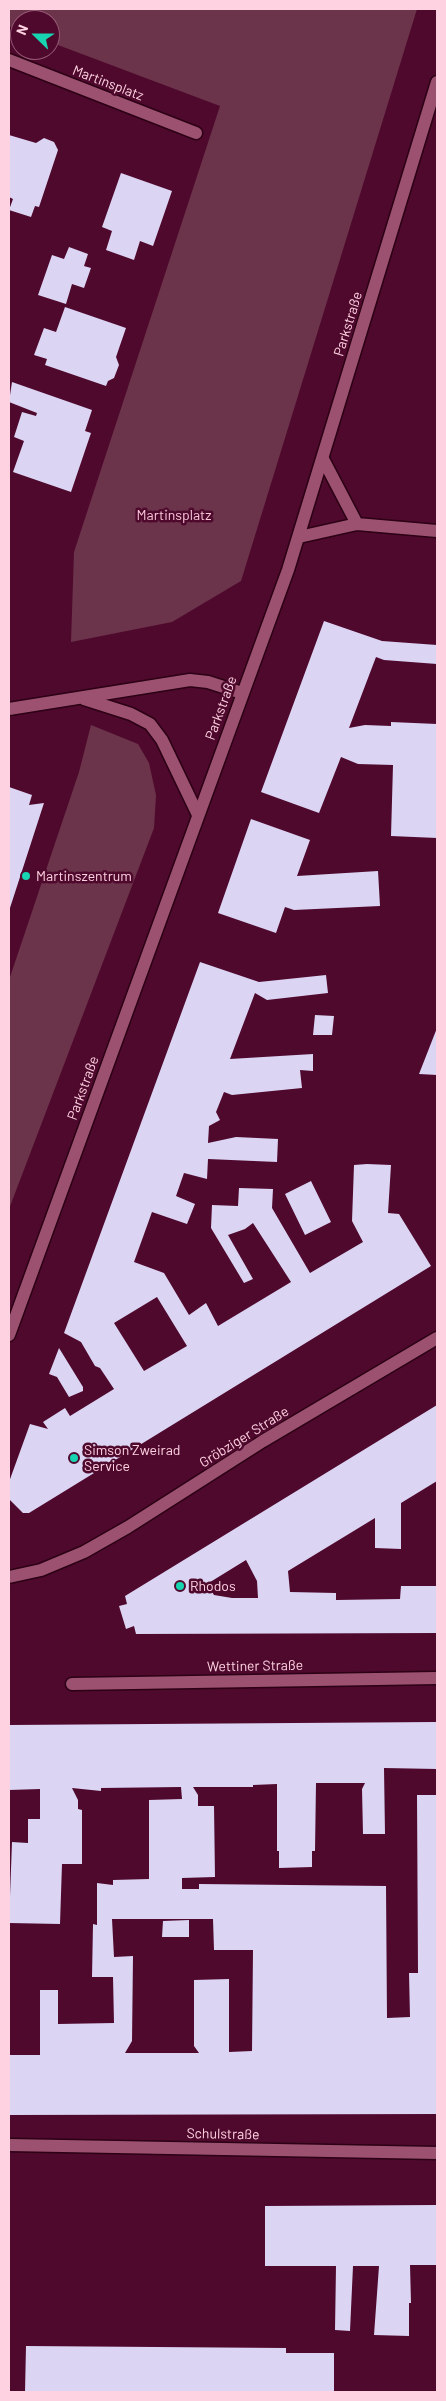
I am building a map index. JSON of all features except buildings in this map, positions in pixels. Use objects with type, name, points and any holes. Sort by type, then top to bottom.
[{"type":"main road","name":"Martinsplatz","points":[[9,60],[196,133]]},
{"type":"main road","name":"Parkstraße","points":[[9,1335],[298,538],[437,82]]},
{"type":"main road","points":[[323,459],[357,524]]},
{"type":"main road","points":[[298,538],[357,524],[437,531]]},
{"type":"main road","points":[[9,710],[190,680],[208,682],[242,693]]},
{"type":"main road","points":[[81,698],[132,714],[150,724],[162,740],[198,815]]},
{"type":"main road","name":"Gröbziger Straße","points":[[9,1578],[41,1570],[75,1555],[128,1527],[263,1441],[437,1338]]},
{"type":"main road","name":"Wettiner Straße","points":[[72,1684],[437,1678]]},
{"type":"main road","name":"Schulstraße","points":[[9,2145],[437,2153]]},
{"type":"green space","name":"Martinsplatz","points":[[9,9],[417,9],[241,581],[172,622],[71,642],[74,552],[220,106],[60,46],[60,10],[10,10],[9,26]]},
{"type":"green space","points":[[91,725],[138,744],[149,763],[156,795],[154,828],[9,1209],[9,980],[79,772]]},
{"type":"place","name":"Martinszentrum","points":[[26,876]]},
{"type":"place","name":"Simson Zweirad Service","points":[[74,1458]]},
{"type":"place","name":"Rhodos","points":[[180,1586]]}]
